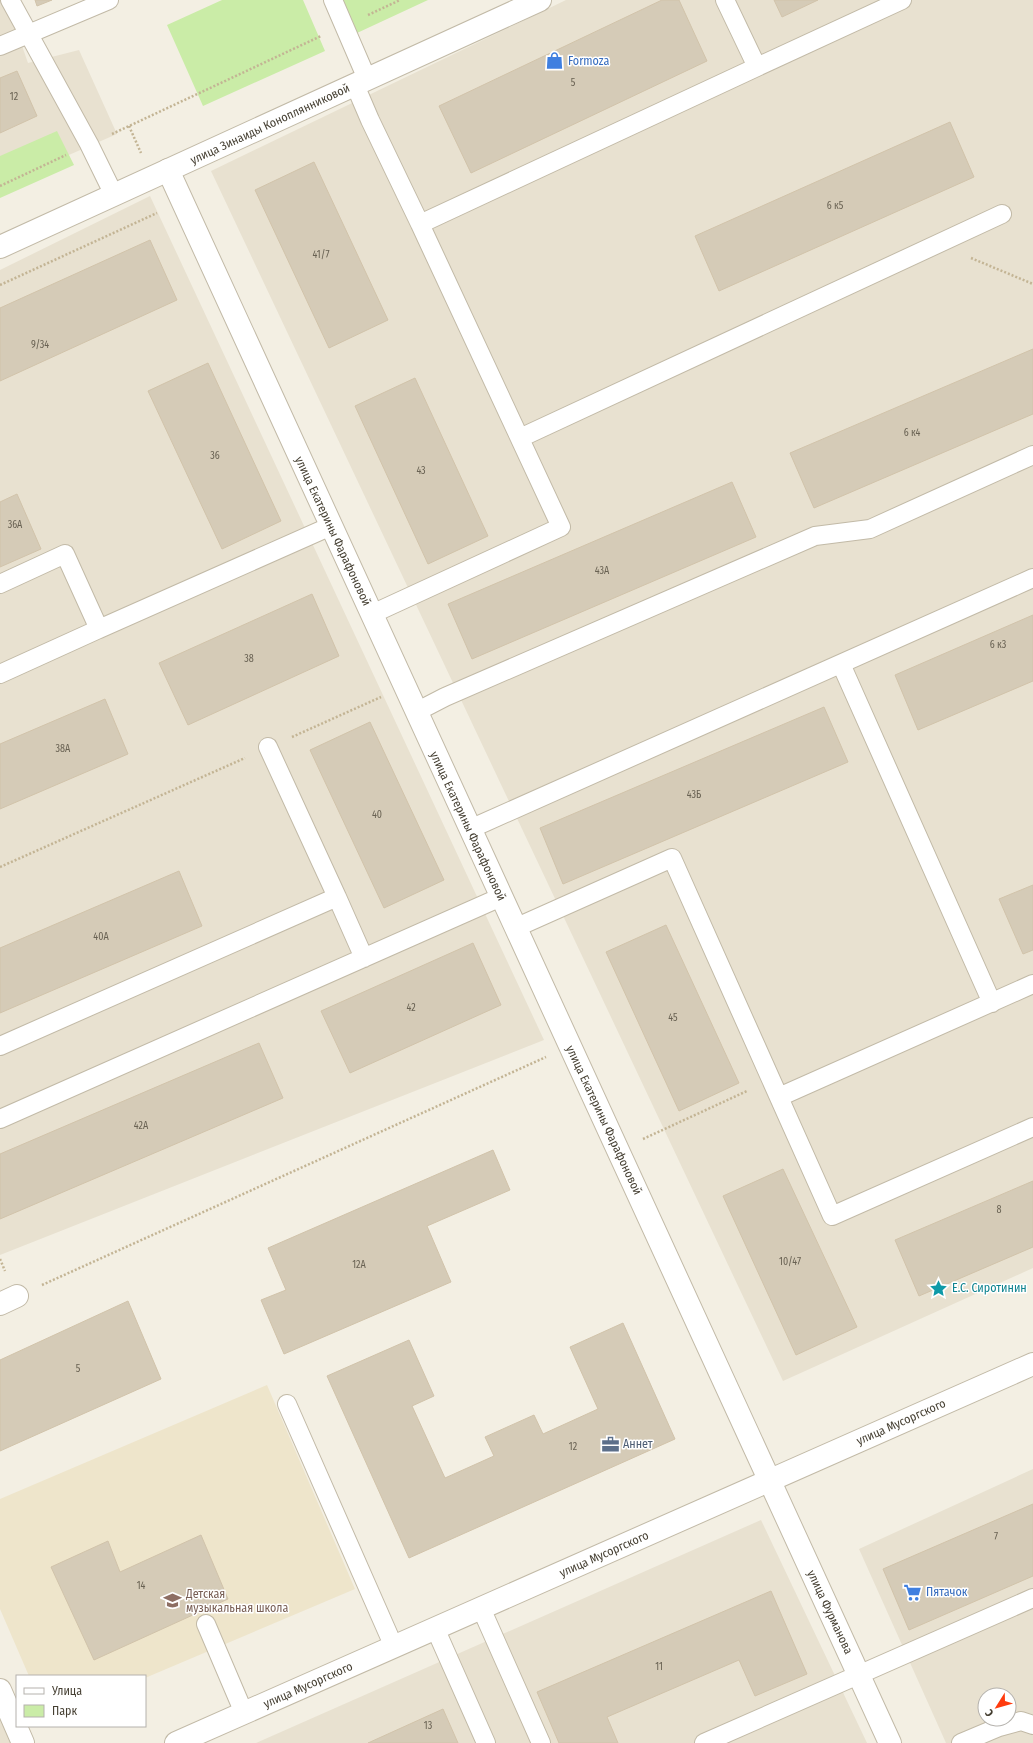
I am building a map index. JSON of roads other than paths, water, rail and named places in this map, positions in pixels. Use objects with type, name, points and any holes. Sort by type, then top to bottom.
[{"type":"street","name":"улица Зинаиды Коноплянниковой","points":[[0,247],[540,0]]},
{"type":"street","name":"улица Екатерины Фарафоновой","points":[[168,170],[769,1481]]},
{"type":"street","name":"улица Мусоргского","points":[[176,1743],[1033,1364]]},
{"type":"street","name":"улица Фурманова","points":[[769,1481],[890,1743]]},
{"type":"street","points":[[0,1690],[16,1725]]},
{"type":"street","points":[[17,1727],[24,1743]]},
{"type":"lane","points":[[10,0],[114,195]]},
{"type":"lane","points":[[0,46],[109,0]]},
{"type":"lane","points":[[333,0],[344,26],[361,82],[370,120],[561,527],[372,614]]},
{"type":"lane","points":[[725,0],[757,67]]},
{"type":"lane","points":[[420,224],[902,0]]},
{"type":"lane","points":[[520,438],[1002,214]]},
{"type":"lane","points":[[416,712],[453,694],[815,536],[870,529],[1033,455]]},
{"type":"lane","points":[[0,674],[331,526]]},
{"type":"lane","points":[[0,584],[65,554],[99,629]]},
{"type":"lane","points":[[470,829],[1033,578]]},
{"type":"lane","points":[[841,664],[992,1003]]},
{"type":"lane","points":[[268,748],[337,896],[364,958]]},
{"type":"lane","points":[[515,928],[672,858],[832,1216],[1033,1127]]},
{"type":"lane","points":[[0,1046],[337,896]]},
{"type":"lane","points":[[0,1120],[501,897]]},
{"type":"lane","points":[[779,1097],[1033,984]]},
{"type":"lane","points":[[287,1404],[394,1647]]},
{"type":"lane","points":[[704,1743],[1033,1598]]},
{"type":"lane","points":[[481,1608],[541,1743]]},
{"type":"lane","points":[[206,1624],[244,1713]]},
{"type":"lane","points":[[435,1628],[486,1743]]},
{"type":"lane","points":[[961,1743],[999,1726],[1021,1721],[1033,1725]]},
{"type":"place","name":"Formoza","points":[[555,61]]},
{"type":"place","name":"Е.С. Сиротинин","points":[[939,1288]]},
{"type":"place","name":"Аннет","points":[[610,1444]]},
{"type":"place","name":"Пятачок","points":[[913,1592]]},
{"type":"place","name":"Детская музыкальная школа","points":[[173,1601]]}]
